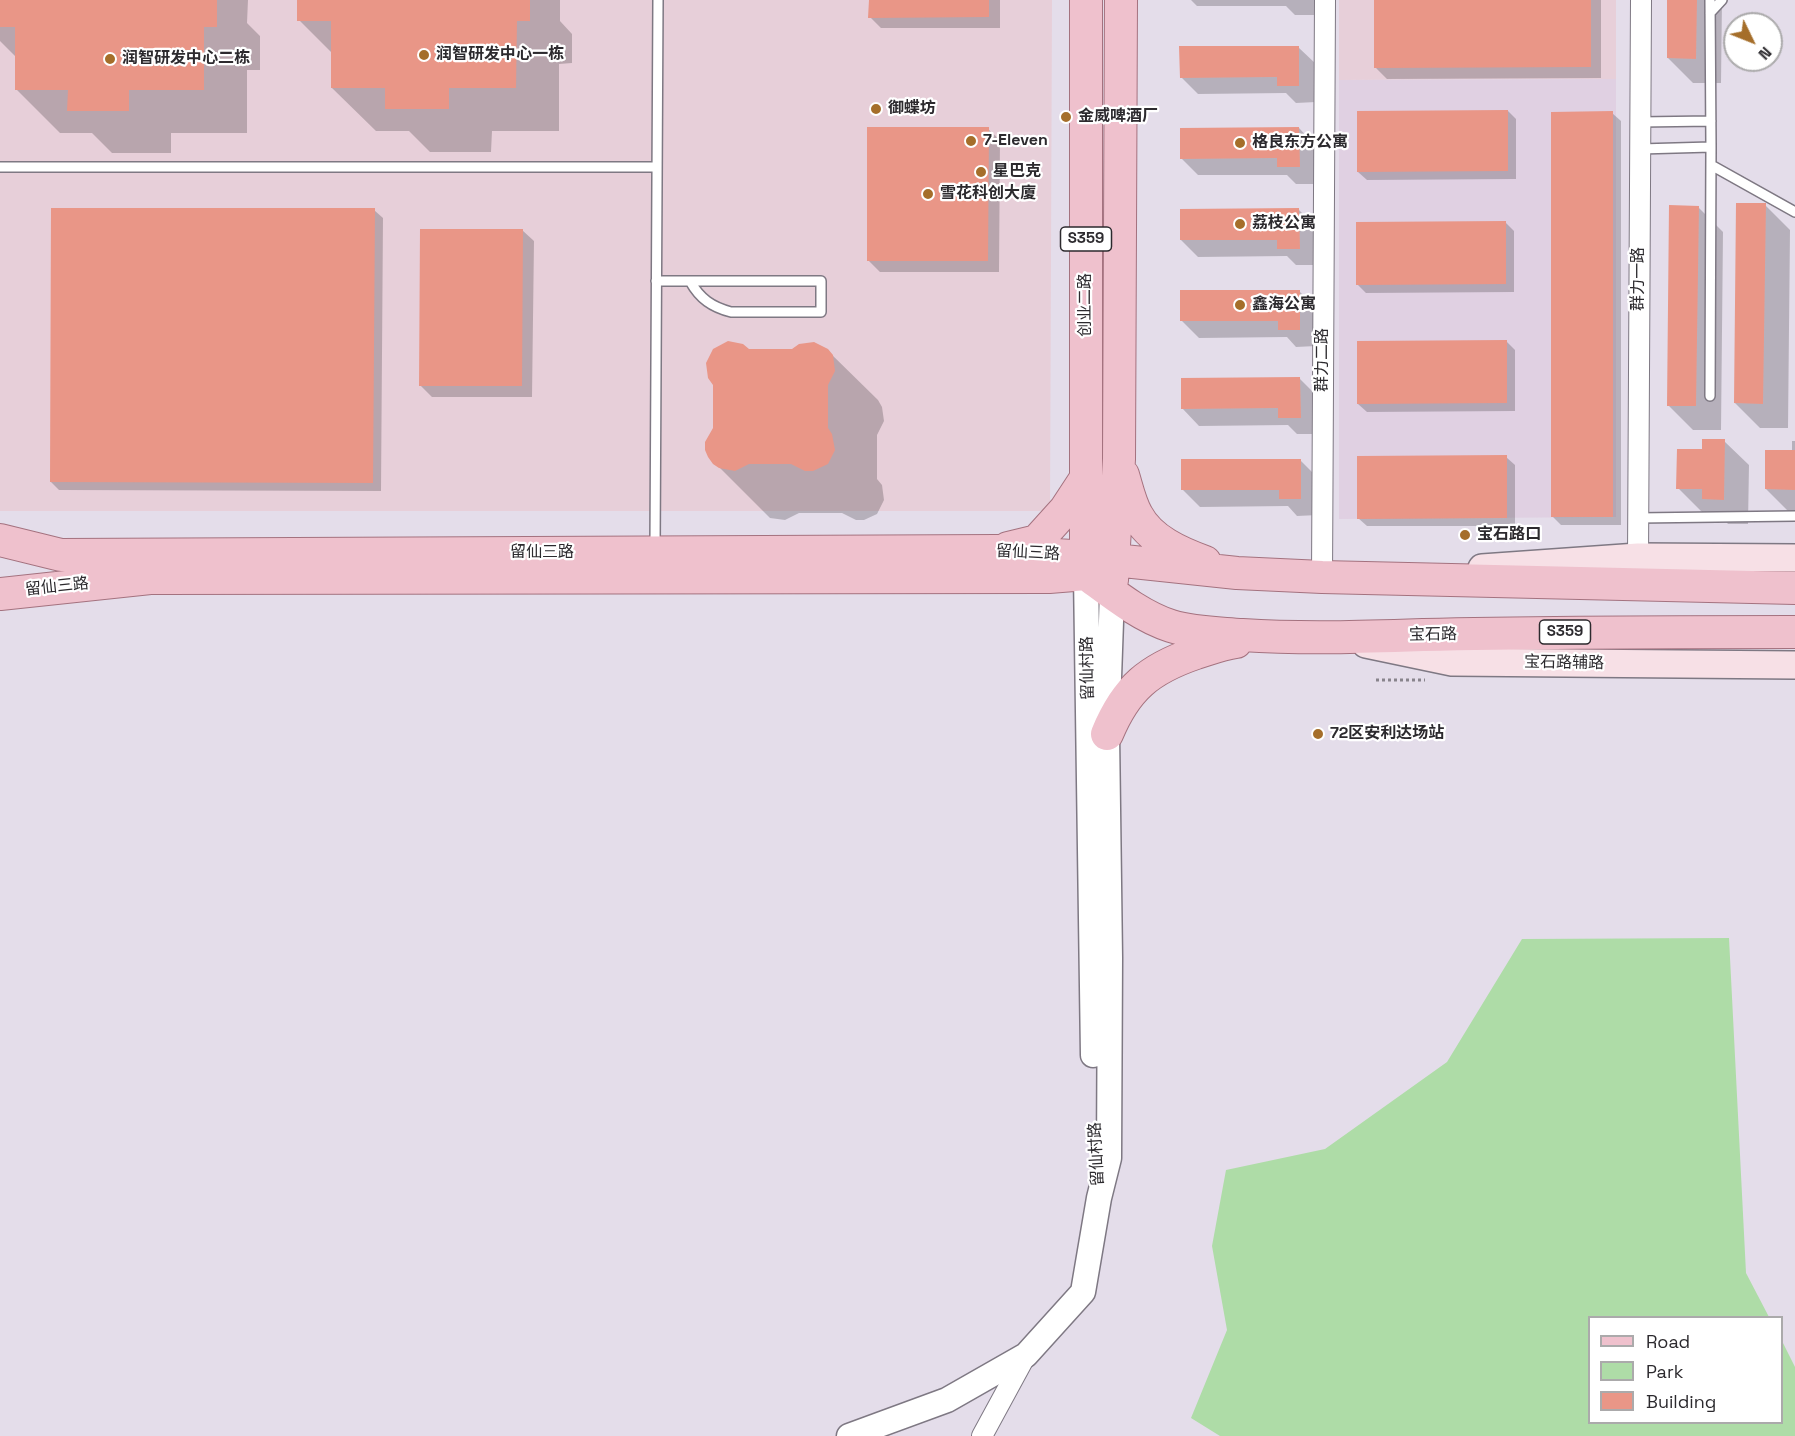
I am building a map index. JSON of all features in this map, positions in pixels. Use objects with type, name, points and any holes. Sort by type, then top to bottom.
[{"type":"main road","name":"创业二路","points":[[1086,0],[1086,478],[1095,563]]},
{"type":"main road","name":"创业二路","points":[[1095,563],[1119,459],[1120,0]]},
{"type":"main road","name":"创业二路","points":[[1119,459],[1137,516],[1148,530],[1166,544],[1186,555],[1237,573]]},
{"type":"main road","points":[[997,551],[1037,541],[1065,510],[1086,478]]},
{"type":"main road","name":"留仙三路","points":[[0,540],[61,555],[997,551],[1095,563]]},
{"type":"main road","points":[[0,561],[61,555]]},
{"type":"main road","points":[[1336,577],[1638,557],[1795,558]]},
{"type":"main road","points":[[1095,563],[1237,573]]},
{"type":"main road","name":"留仙三路","points":[[0,594],[150,578],[1025,577],[1095,563]]},
{"type":"main road","name":"宝石路","points":[[1095,563],[1112,593],[1138,610],[1169,626],[1202,632],[1273,637],[1573,632],[1795,632]]},
{"type":"main road","name":"S359","points":[[1237,573],[1795,588]]},
{"type":"main road","points":[[1107,734],[1125,699],[1150,674],[1184,657],[1229,643],[1273,637]]},
{"type":"main road","name":"宝石路辅路","points":[[1336,637],[1452,662],[1795,665]]},
{"type":"street","name":"群力二路","points":[[1325,0],[1336,577]]},
{"type":"street","name":"群力一路","points":[[1638,557],[1641,0]]},
{"type":"street","name":"留仙村路","points":[[1095,563],[1095,1155],[1099,1198]]},
{"type":"street","name":"留仙村路","points":[[1099,1198],[1109,1158],[1110,958],[1107,734],[1112,593]]},
{"type":"street","points":[[982,1436],[1026,1355],[1083,1292],[1099,1198]]},
{"type":"street","points":[[849,1436],[947,1400],[1026,1355]]},
{"type":"lane","points":[[654,552],[658,0]]},
{"type":"lane","points":[[1710,0],[1710,396]]},
{"type":"lane","points":[[1710,13],[1722,0]]},
{"type":"lane","points":[[1640,122],[1711,121]]},
{"type":"lane","points":[[1640,149],[1711,147]]},
{"type":"lane","points":[[1711,165],[1795,212]]},
{"type":"lane","points":[[0,166],[657,167]]},
{"type":"lane","points":[[656,281],[690,281],[821,281],[820,312],[732,312],[718,309],[706,302],[690,281]]},
{"type":"lane","points":[[1638,518],[1795,516]]},
{"type":"shaded area","points":[[0,0],[1052,0],[1050,511],[0,511]]},
{"type":"shaded area","points":[[1339,0],[1616,0],[1616,79],[1339,80]]},
{"type":"shaded area","points":[[1616,79],[1616,517],[1339,519],[1339,80]]},
{"type":"green space","points":[[1729,938],[1746,1273],[1768,1316],[1588,1316],[1588,1424],[1783,1424],[1783,1343],[1795,1367],[1795,1436],[1220,1436],[1191,1418],[1227,1330],[1212,1246],[1226,1170],[1325,1149],[1447,1062],[1522,939]]},
{"type":"building","name":"润智研发中心二栋","points":[[0,0],[217,0],[217,27],[204,27],[204,90],[129,90],[129,111],[67,111],[68,90],[15,90],[15,27],[0,27]]},
{"type":"building","name":"润智研发中心一栋","points":[[297,0],[530,0],[530,21],[517,21],[516,88],[449,88],[449,109],[385,109],[385,88],[331,88],[331,21],[297,21]]},
{"type":"building","points":[[869,0],[989,0],[989,17],[868,18]]},
{"type":"building","points":[[1374,0],[1591,0],[1591,67],[1374,68]]},
{"type":"building","points":[[1667,0],[1697,0],[1696,59],[1667,58]]},
{"type":"building","name":"格良东方公寓","points":[[1179,46],[1299,46],[1299,86],[1277,86],[1277,77],[1180,78]]},
{"type":"building","points":[[1508,110],[1508,171],[1357,172],[1357,111]]},
{"type":"building","points":[[1613,111],[1613,517],[1551,517],[1551,112]]},
{"type":"building","name":"雪花科创大廈","points":[[867,127],[989,127],[988,261],[867,261]]},
{"type":"building","name":"格良东方公寓","points":[[1299,127],[1300,167],[1277,167],[1277,158],[1180,159],[1180,128]]},
{"type":"building","points":[[1736,203],[1766,203],[1763,404],[1734,403]]},
{"type":"building","points":[[1669,205],[1699,206],[1696,406],[1667,406]]},
{"type":"building","points":[[51,208],[375,208],[373,483],[50,482]]},
{"type":"building","name":"荔枝公寓","points":[[1299,208],[1300,249],[1277,249],[1277,240],[1180,240],[1180,209]]},
{"type":"building","points":[[1506,221],[1506,284],[1356,285],[1356,222]]},
{"type":"building","points":[[420,229],[523,229],[522,386],[419,386]]},
{"type":"building","name":"鑫海公寓","points":[[1180,290],[1300,290],[1300,330],[1278,330],[1278,321],[1180,321]]},
{"type":"building","points":[[1507,340],[1507,403],[1357,404],[1357,341]]},
{"type":"building","points":[[728,341],[743,344],[749,349],[792,349],[799,344],[814,342],[828,349],[833,355],[835,371],[828,385],[828,428],[832,434],[835,450],[828,464],[813,471],[805,471],[791,464],[749,464],[735,471],[719,468],[713,464],[705,450],[705,442],[713,428],[713,385],[708,378],[706,363],[713,349]]},
{"type":"building","points":[[1300,377],[1301,418],[1278,418],[1278,408],[1181,409],[1181,378]]},
{"type":"building","points":[[1702,439],[1725,439],[1724,500],[1702,499],[1702,489],[1676,489],[1677,449],[1702,449]]},
{"type":"building","points":[[1765,450],[1795,450],[1795,490],[1765,489]]},
{"type":"building","points":[[1507,455],[1507,518],[1357,519],[1357,456]]},
{"type":"building","points":[[1181,459],[1301,459],[1301,499],[1279,499],[1279,490],[1181,490]]},
{"type":"place","name":"润智研发中心一栋","points":[[424,55]]},
{"type":"place","name":"润智研发中心二栋","points":[[110,59]]},
{"type":"place","name":"御蝶坊","points":[[876,109]]},
{"type":"place","name":"金威啤酒厂","points":[[1066,117]]},
{"type":"place","name":"7-Eleven","points":[[971,141]]},
{"type":"place","name":"格良东方公寓","points":[[1240,143]]},
{"type":"place","name":"星巴克","points":[[981,172]]},
{"type":"place","name":"雪花科创大廈","points":[[928,194]]},
{"type":"place","name":"荔枝公寓","points":[[1240,224]]},
{"type":"place","name":"鑫海公寓","points":[[1240,305]]},
{"type":"place","name":"宝石路口","points":[[1465,535]]},
{"type":"place","name":"72区安利达场站","points":[[1318,734]]}]
